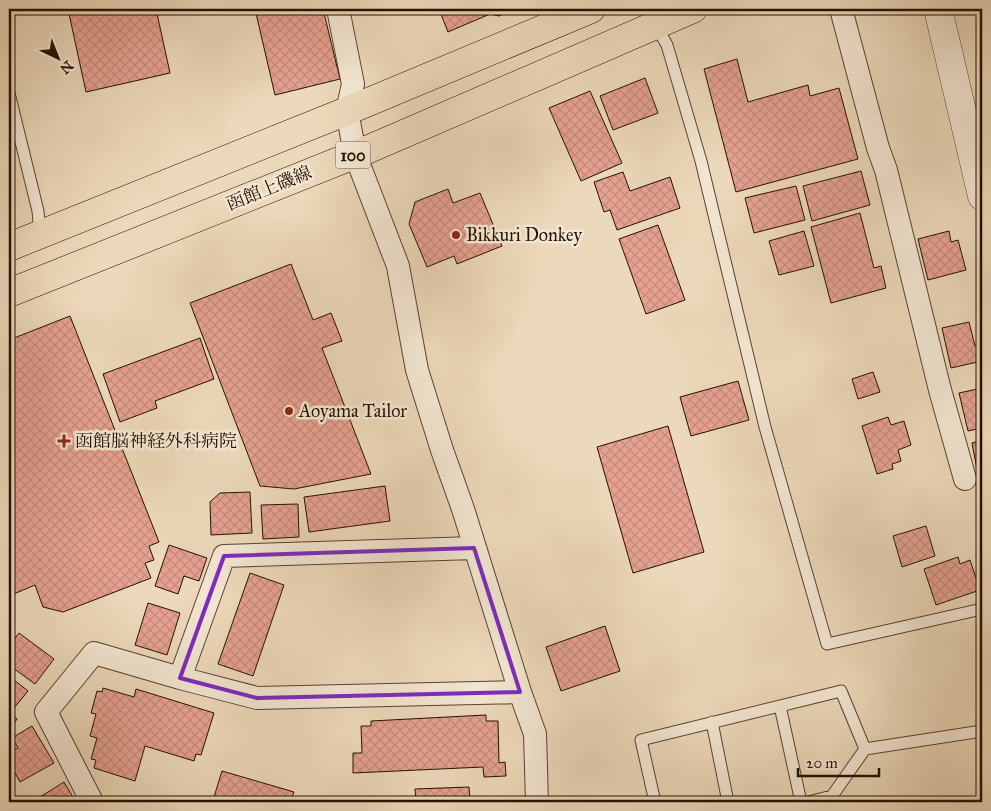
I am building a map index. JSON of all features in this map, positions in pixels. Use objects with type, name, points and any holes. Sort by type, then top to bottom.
[{"type":"main road","name":"100","points":[[9,247],[347,111],[591,9]]},
{"type":"main road","name":"函館上磯線","points":[[9,293],[355,154],[693,9]]},
{"type":"street","points":[[338,9],[353,84],[347,111],[355,154],[398,266],[417,370],[535,734],[537,802]]},
{"type":"street","points":[[841,9],[878,148],[886,170],[940,390],[965,479]]},
{"type":"street","points":[[938,9],[982,196]]},
{"type":"street","points":[[180,678],[224,556],[474,548]]},
{"type":"street","points":[[92,802],[46,712],[94,654],[258,698],[520,692]]},
{"type":"lane","points":[[656,26],[667,45],[701,161],[764,427],[827,644],[982,609]]},
{"type":"lane","points":[[9,93],[38,211],[40,234]]},
{"type":"lane","points":[[655,802],[641,740],[712,722],[841,691],[865,749]]},
{"type":"lane","points":[[780,706],[801,802]]},
{"type":"lane","points":[[712,722],[728,802]]},
{"type":"lane","points":[[808,802],[832,796],[865,749],[982,731]]},
{"type":"highlighted area","points":[[474,548],[520,692],[257,698],[180,678],[224,556]]},
{"type":"building","points":[[68,9],[156,9],[170,73],[86,92]]},
{"type":"building","points":[[255,9],[323,9],[340,79],[275,95]]},
{"type":"building","points":[[439,9],[516,9],[499,16],[490,14],[448,32]]},
{"type":"building","points":[[737,59],[748,102],[808,85],[810,96],[839,88],[858,159],[736,192],[704,69]]},
{"type":"building","points":[[645,78],[658,113],[613,130],[600,96]]},
{"type":"building","points":[[590,91],[622,163],[581,181],[549,108]]},
{"type":"building","points":[[861,171],[870,205],[812,221],[803,186]]},
{"type":"building","points":[[623,172],[630,191],[670,177],[680,208],[617,230],[610,210],[604,212],[594,182]]},
{"type":"building","points":[[796,186],[805,220],[754,233],[745,198]]},
{"type":"building","name":"Bikkuri Donkey","points":[[448,189],[453,203],[480,193],[502,246],[457,264],[454,256],[427,267],[409,224],[415,202]]},
{"type":"building","points":[[860,213],[874,268],[881,266],[886,288],[831,303],[811,227]]},
{"type":"building","points":[[658,225],[685,300],[646,314],[619,239]]},
{"type":"building","points":[[804,231],[814,266],[779,275],[769,241]]},
{"type":"building","points":[[949,231],[951,242],[958,240],[966,270],[928,280],[918,239]]},
{"type":"building","name":"Aoyama Tailor","points":[[291,264],[313,320],[331,313],[342,341],[322,348],[371,474],[294,489],[260,486],[190,303]]},
{"type":"building","name":"函館脳神経外科病院","points":[[70,316],[159,542],[149,546],[154,560],[145,563],[151,578],[63,612],[43,607],[35,585],[9,596],[9,340]]},
{"type":"building","points":[[969,322],[975,346],[980,346],[982,361],[951,368],[942,328]]},
{"type":"building","points":[[200,338],[214,379],[155,401],[157,408],[120,422],[103,374]]},
{"type":"building","points":[[873,372],[880,392],[858,399],[852,379]]},
{"type":"building","points":[[738,381],[749,420],[691,436],[680,397]]},
{"type":"building","points":[[982,388],[982,428],[968,431],[959,393]]},
{"type":"building","points":[[888,417],[891,425],[904,421],[911,445],[898,450],[901,461],[892,464],[893,469],[877,474],[862,426]]},
{"type":"building","points":[[668,426],[704,552],[633,573],[597,447]]},
{"type":"building","points":[[982,440],[982,474],[978,475],[972,443]]},
{"type":"building","points":[[385,486],[390,521],[309,532],[304,497]]},
{"type":"building","points":[[250,492],[252,533],[211,535],[210,502],[220,493]]},
{"type":"building","points":[[298,504],[299,537],[263,539],[261,505]]},
{"type":"building","points":[[926,526],[935,556],[902,567],[893,536]]},
{"type":"building","points":[[169,545],[207,558],[199,581],[184,576],[178,594],[155,586]]},
{"type":"building","points":[[958,557],[960,564],[970,560],[980,590],[936,605],[924,569]]},
{"type":"building","points":[[250,573],[284,585],[253,676],[218,664]]},
{"type":"building","points":[[148,603],[180,613],[167,655],[135,645]]},
{"type":"building","points":[[605,626],[620,671],[561,691],[546,647]]},
{"type":"building","points":[[19,633],[54,659],[35,684],[9,665],[9,646]]},
{"type":"building","points":[[9,676],[28,691],[10,713],[17,719],[9,731]]},
{"type":"building","points":[[103,688],[134,697],[136,689],[214,713],[201,755],[196,754],[194,761],[145,746],[135,781],[94,768],[96,760],[91,759],[97,738],[90,736],[96,714],[91,713],[97,691],[102,692]]},
{"type":"building","points":[[486,715],[486,721],[498,721],[499,763],[505,762],[506,776],[484,777],[483,767],[353,773],[353,753],[362,753],[361,726],[371,726],[371,721]]},
{"type":"building","points":[[32,726],[54,763],[20,782],[9,762],[9,753],[18,748],[12,738]]},
{"type":"building","points":[[222,771],[294,792],[290,802],[231,802],[214,797]]},
{"type":"building","points":[[64,782],[76,802],[32,802]]},
{"type":"building","points":[[469,787],[470,800],[416,802],[415,789]]},
{"type":"place","name":"Bikkuri Donkey","points":[[456,235]]},
{"type":"place","name":"Aoyama Tailor","points":[[289,411]]},
{"type":"place","name":"函館脳神経外科病院","points":[[64,441]]}]
